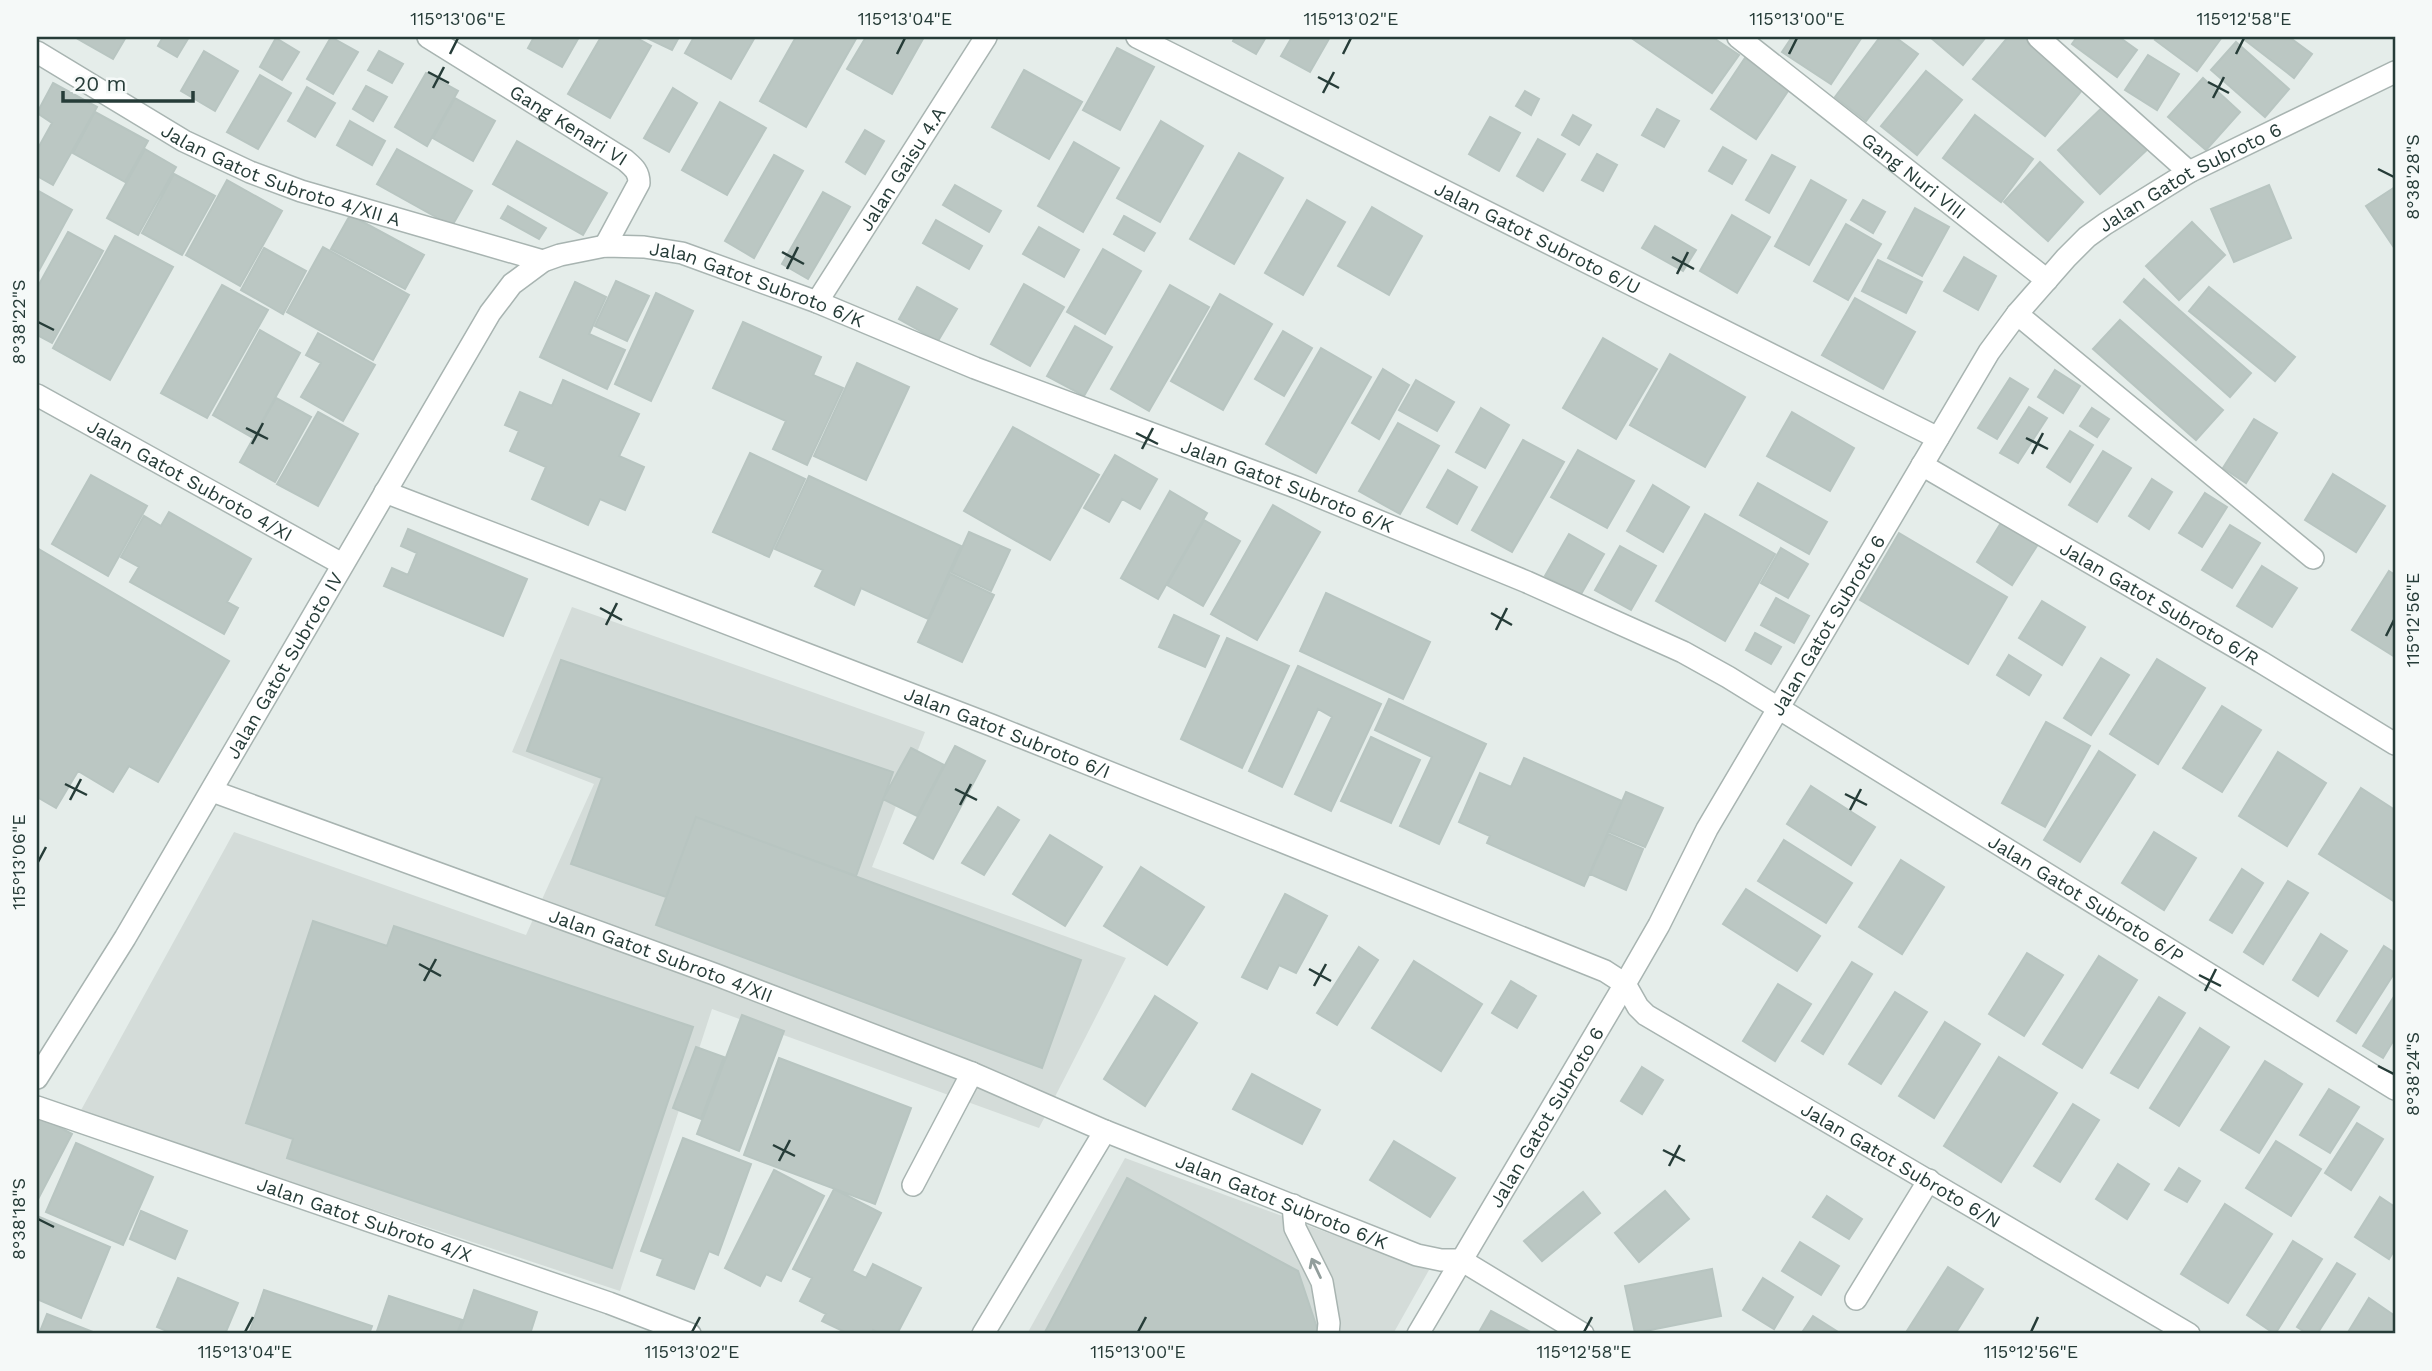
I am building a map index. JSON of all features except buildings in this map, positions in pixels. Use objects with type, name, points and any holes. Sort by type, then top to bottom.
[{"type":"street","name":"Gang Kenari VI","points":[[428,37],[635,168],[639,183],[605,246]]},
{"type":"street","name":"Jalan Gaisu 4.A","points":[[817,302],[986,37]]},
{"type":"street","name":"Jalan Gatot Subroto 6/U","points":[[1137,37],[1938,438]]},
{"type":"street","name":"Gang Nuri VIII","points":[[1738,37],[2047,280]]},
{"type":"street","points":[[2038,37],[2189,172]]},
{"type":"street","name":"Jalan Gatot Subroto 4/XII A","points":[[37,52],[184,141],[250,172],[301,191],[543,261]]},
{"type":"street","name":"Jalan Gatot Subroto 6","points":[[1418,1334],[1625,984],[1707,829],[1776,708],[1989,352],[2017,314],[2087,237],[2127,209],[2189,172],[2395,72]]},
{"type":"street","name":"Jalan Gatot Subroto 6/K","points":[[543,261],[605,246],[644,247],[682,253],[817,302],[975,368],[1298,488],[1527,582],[1683,652],[1776,708]]},
{"type":"street","name":"Jalan Gatot Subroto IV","points":[[37,1078],[125,938],[490,313],[512,284],[543,261]]},
{"type":"street","points":[[2017,314],[2312,558]]},
{"type":"street","name":"Jalan Gatot Subroto 4/XI","points":[[37,395],[342,565]]},
{"type":"street","name":"Jalan Gatot Subroto 6/R","points":[[1922,466],[2261,662],[2395,744]]},
{"type":"street","name":"Jalan Gatot Subroto 6/I","points":[[385,492],[991,725],[1592,966],[1625,984]]},
{"type":"street","name":"Jalan Gatot Subroto 6/P","points":[[1776,708],[2395,1089]]},
{"type":"street","name":"Jalan Gatot Subroto 4/XII","points":[[212,791],[714,974],[972,1073],[1105,1131]]},
{"type":"street","name":"Jalan Gatot Subroto 6/N","points":[[1625,984],[1637,1007],[1646,1015],[2189,1334]]},
{"type":"street","points":[[913,1185],[972,1073]]},
{"type":"street","name":"Jalan Gatot Subroto 4/X","points":[[37,1107],[596,1299],[690,1334]]},
{"type":"street","name":"Jalan Gatot Subroto 6/K","points":[[1105,1131],[1417,1255],[1441,1260],[1461,1260]]},
{"type":"street","points":[[983,1334],[1105,1131]]},
{"type":"street","points":[[1856,1299],[1929,1180]]},
{"type":"street","points":[[1293,1206],[1295,1228],[1322,1282],[1329,1323],[1328,1334]]},
{"type":"street","points":[[1461,1260],[1583,1334]]},
{"type":"shaded area","points":[[572,607],[925,732],[872,867],[1126,958],[1039,1128],[712,1009],[620,1291],[80,1112],[234,832],[526,935],[594,784],[512,752]]},
{"type":"shaded area","points":[[1125,1158],[1429,1270],[1393,1334],[1027,1334]]}]
